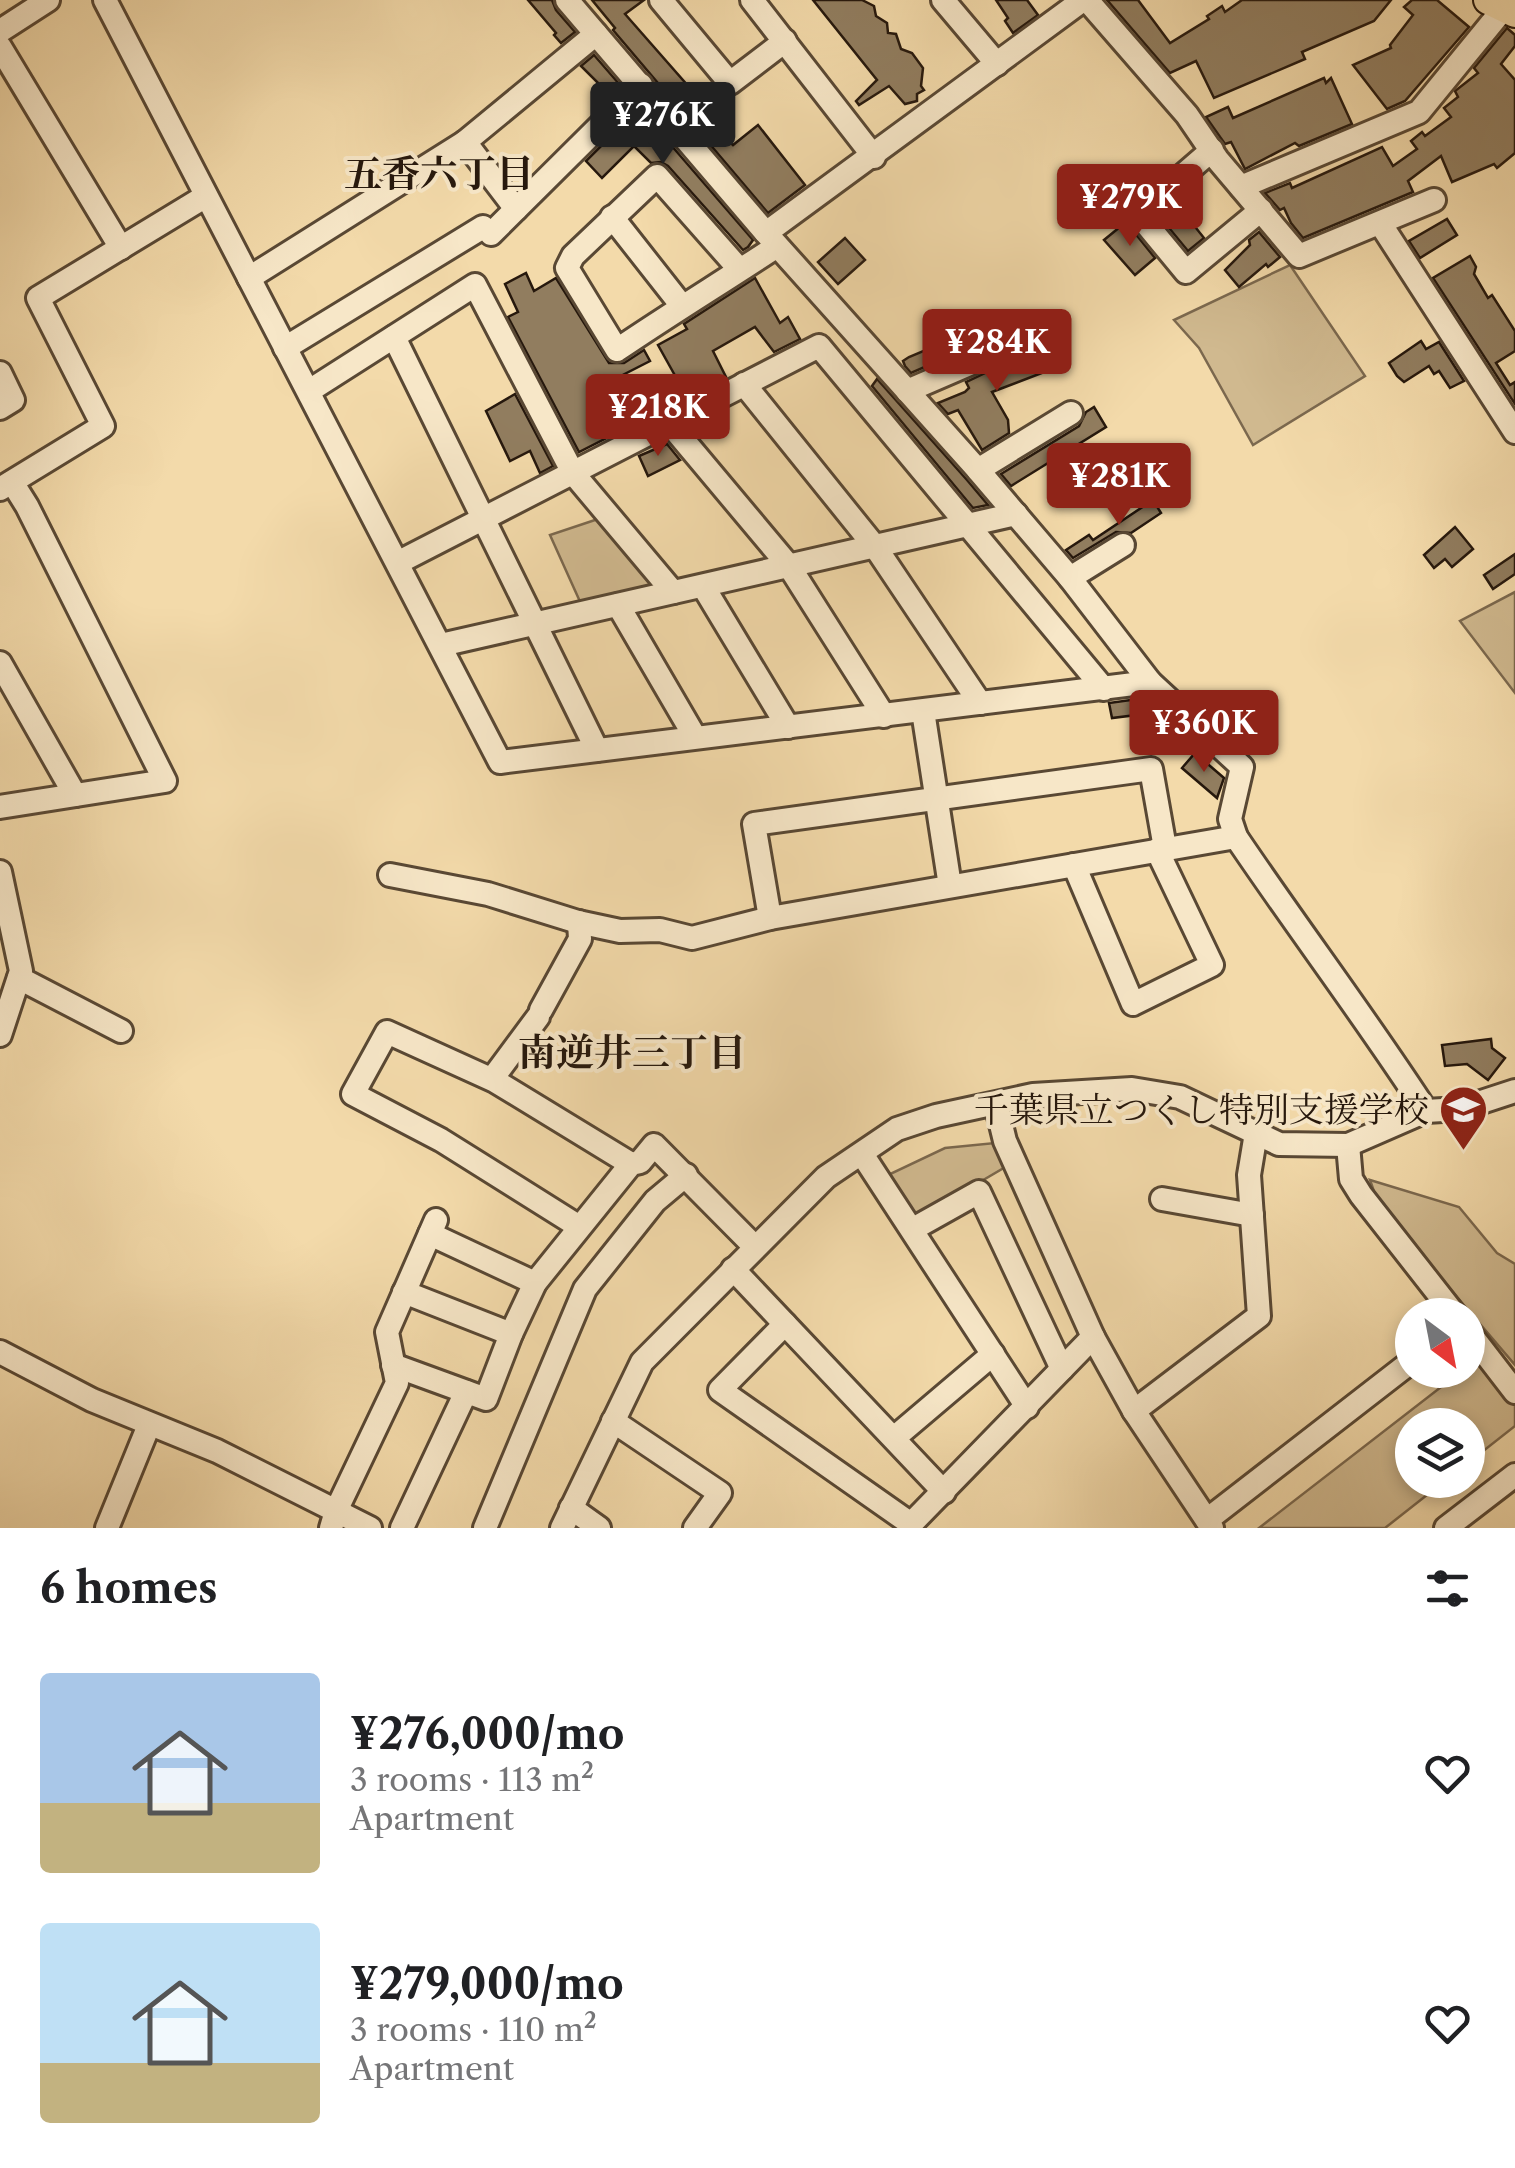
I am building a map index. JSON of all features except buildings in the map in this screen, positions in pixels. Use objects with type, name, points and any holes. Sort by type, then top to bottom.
[{"type":"street","points":[[0,31],[48,0]]},
{"type":"street","points":[[106,0],[500,762],[1150,682]]},
{"type":"street","points":[[567,0],[772,240],[1016,514],[1150,682],[1242,767],[1230,819],[1236,837],[1370,1024],[1426,1111]]},
{"type":"street","points":[[661,0],[730,84],[785,41]]},
{"type":"street","points":[[752,0],[874,157]]},
{"type":"street","points":[[943,0],[997,64]]},
{"type":"street","points":[[740,270],[657,176],[573,256],[568,268],[617,350],[740,270],[874,157],[1084,0],[1187,115],[1299,256],[1434,200]]},
{"type":"street","points":[[1241,187],[1419,112],[1503,7]]},
{"type":"street","points":[[250,278],[465,142],[596,34]]},
{"type":"street","points":[[0,48],[121,248]]},
{"type":"street","points":[[285,348],[487,230],[516,209],[641,85]]},
{"type":"street","points":[[465,142],[516,209]]},
{"type":"street","points":[[1212,150],[1138,214],[1186,272],[1261,210]]},
{"type":"street","points":[[0,807],[165,782],[6,485],[103,426],[38,298],[206,196]]},
{"type":"street","points":[[612,216],[682,306]]},
{"type":"street","points":[[1380,223],[1515,432]]},
{"type":"street","points":[[308,391],[475,286],[573,473],[674,592]]},
{"type":"street","points":[[394,337],[597,750]]},
{"type":"street","points":[[908,391],[1018,343]]},
{"type":"street","points":[[399,562],[818,346],[1104,689]]},
{"type":"street","points":[[838,371],[872,350]]},
{"type":"street","points":[[0,373],[13,400],[0,408]]},
{"type":"street","points":[[744,384],[876,548],[980,703]]},
{"type":"street","points":[[978,470],[1070,413]]},
{"type":"street","points":[[670,424],[789,566],[884,716]]},
{"type":"street","points":[[441,645],[1016,514]]},
{"type":"street","points":[[1070,578],[1123,545]]},
{"type":"street","points":[[703,586],[788,727]]},
{"type":"street","points":[[618,604],[696,738]]},
{"type":"street","points":[[0,664],[74,796]]},
{"type":"street","points":[[923,712],[950,886]]},
{"type":"street","points":[[770,918],[754,824],[1151,769],[1161,849],[1212,965],[1133,1004],[1074,865]]},
{"type":"street","points":[[390,875],[488,894],[620,931],[660,930],[692,938],[770,918],[1236,837]]},
{"type":"street","points":[[0,872],[21,972],[0,1035]]},
{"type":"street","points":[[492,1079],[540,1013],[580,939],[579,922]]},
{"type":"street","points":[[19,978],[121,1031]]},
{"type":"street","points":[[578,1226],[441,1140],[353,1094],[387,1032],[492,1079],[631,1164]]},
{"type":"street","points":[[599,1528],[566,1518],[642,1362],[826,1177],[897,1130],[936,1116],[1032,1095],[1132,1089],[1180,1097],[1279,1144],[1348,1145],[1426,1111],[1460,1108],[1515,1092]]},
{"type":"street","points":[[996,1104],[1005,1141],[1093,1337],[1134,1411],[1210,1524],[1395,1375]]},
{"type":"street","points":[[1134,1411],[1258,1316],[1250,1175],[1256,1133]]},
{"type":"street","points":[[1348,1145],[1351,1179],[1361,1196],[1442,1298]]},
{"type":"street","points":[[393,1365],[486,1399],[534,1284],[631,1164],[640,1162],[654,1146],[754,1246]]},
{"type":"street","points":[[862,1154],[1026,1407]]},
{"type":"street","points":[[485,1528],[585,1289],[655,1202],[686,1175]]},
{"type":"street","points":[[913,1229],[979,1192],[1062,1369]]},
{"type":"street","points":[[1162,1198],[1252,1215]]},
{"type":"street","points":[[334,1520],[397,1383],[387,1332],[433,1227],[534,1284]]},
{"type":"street","points":[[733,1269],[944,1492]]},
{"type":"street","points":[[404,1292],[510,1334]]},
{"type":"street","points":[[785,1324],[720,1390],[910,1524],[1093,1337]]},
{"type":"street","points":[[0,1352],[92,1400],[217,1452],[334,1520],[370,1528]]},
{"type":"street","points":[[1485,1353],[1515,1392]]},
{"type":"street","points":[[894,1438],[993,1354]]},
{"type":"street","points":[[402,1528],[466,1392]]},
{"type":"street","points":[[613,1420],[720,1493],[695,1528]]},
{"type":"street","points":[[108,1528],[149,1425]]},
{"type":"street","points":[[1446,1528],[1515,1475]]},
{"type":"shaded area","points":[[1290,265],[1365,376],[1253,445],[1199,348],[1174,320]]},
{"type":"shaded area","points":[[601,518],[660,585],[582,606],[550,535]]},
{"type":"shaded area","points":[[1515,592],[1515,693],[1460,621]]},
{"type":"shaded area","points":[[995,1143],[1007,1166],[922,1216],[912,1213],[888,1175],[945,1148]]},
{"type":"shaded area","points":[[1370,1180],[1459,1207],[1497,1253],[1515,1264],[1515,1365],[1485,1330],[1485,1298],[1458,1298],[1379,1206]]},
{"type":"shaded area","points":[[1485,1369],[1515,1405],[1515,1426],[1485,1450],[1485,1408],[1414,1408],[1440,1388],[1485,1388]]},
{"type":"shaded area","points":[[1395,1423],[1395,1498],[1423,1498],[1385,1528],[1259,1528]]},
{"type":"place","name":"千葉県立つくし特別支援学校","points":[[1464,1152]]},
{"type":"district","name":"五香六丁目","points":[[439,174]]},
{"type":"district","name":"南逆井三丁目","points":[[632,1053]]}]
